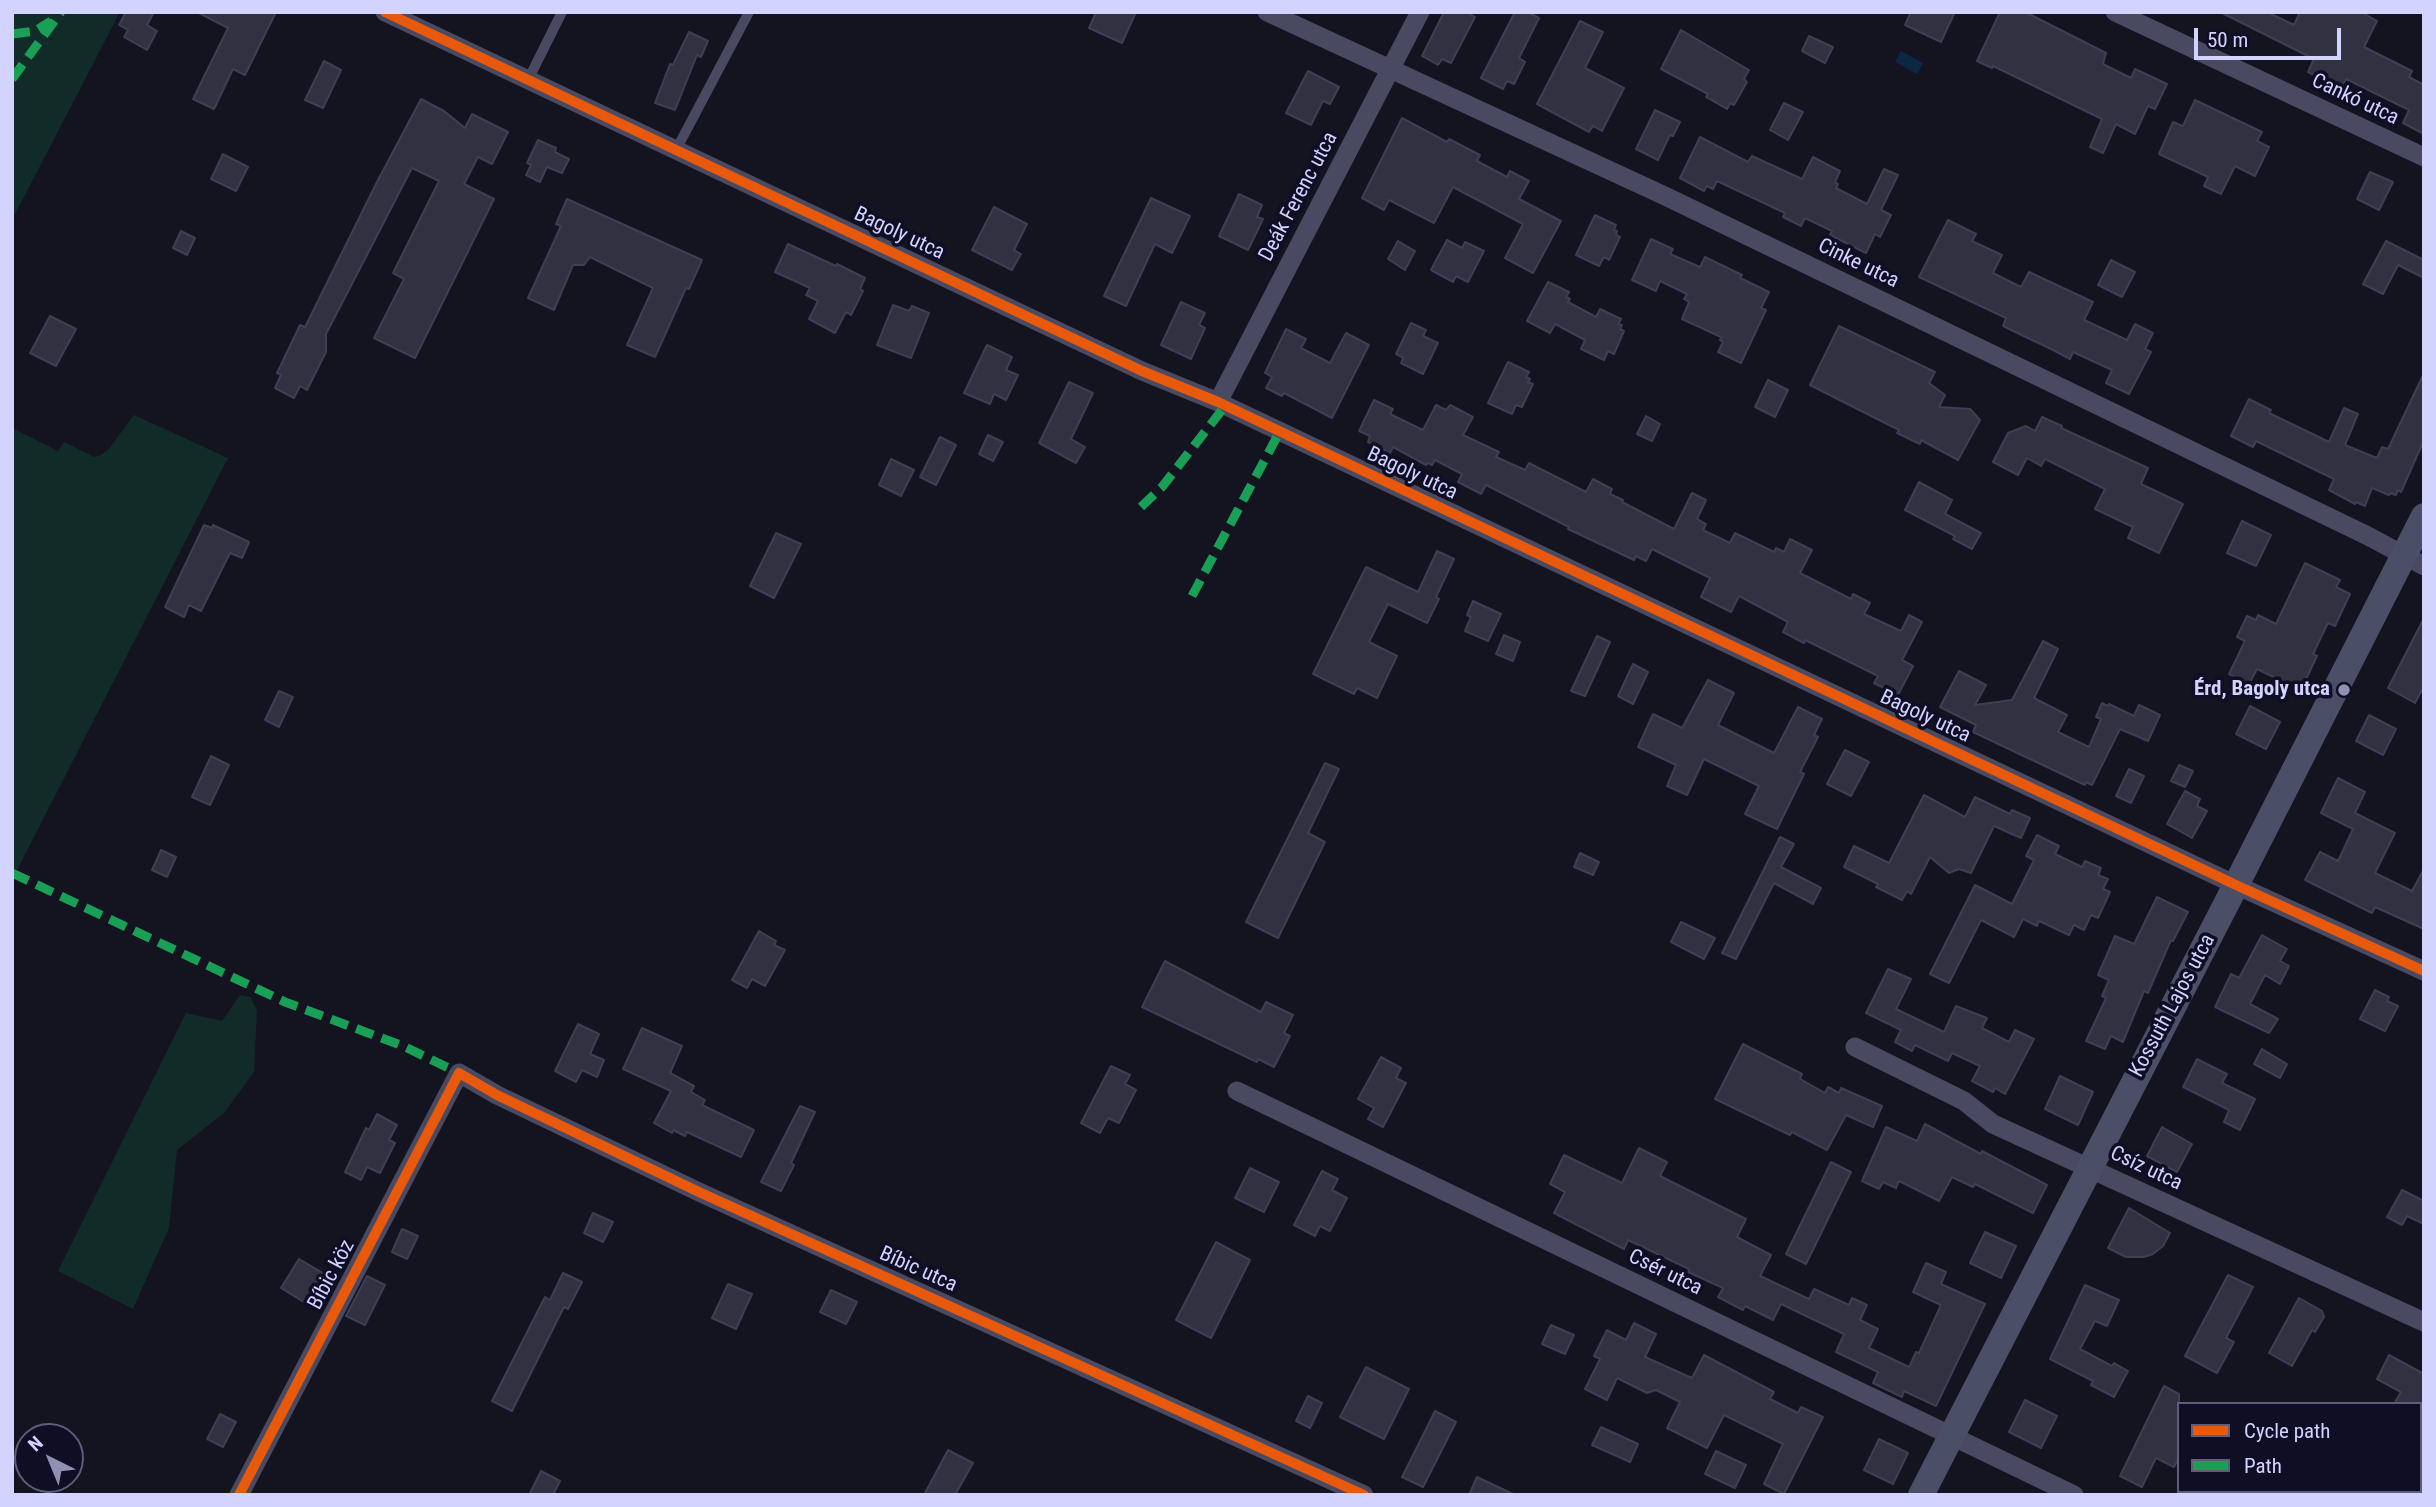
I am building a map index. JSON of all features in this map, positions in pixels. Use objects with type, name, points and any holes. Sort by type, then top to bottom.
[{"type":"street","name":"Bagoly utca","points":[[385,12],[1142,371],[1217,402],[2236,886],[2424,971]]},
{"type":"street","name":"Cinke utca","points":[[1267,12],[1665,196],[2368,536],[2414,561]]},
{"type":"street","name":"Deák Ferenc utca","points":[[1217,402],[1420,12]]},
{"type":"street","name":"Cankó utca","points":[[2115,12],[2424,157]]},
{"type":"street","name":"Kossuth Lajos utca","points":[[1921,1495],[2236,886],[2414,561],[2424,516]]},
{"type":"street","name":"Csíz utca","points":[[1855,1047],[1965,1101],[1993,1124],[2424,1322]]},
{"type":"street","name":"Bíbic köz","points":[[239,1495],[459,1073]]},
{"type":"street","name":"Bíbic utca","points":[[459,1073],[497,1095],[699,1192],[1364,1495]]},
{"type":"street","name":"Csér utca","points":[[1237,1091],[2074,1495]]},
{"type":"lane","points":[[528,80],[562,12]]},
{"type":"lane","points":[[676,150],[749,12]]},
{"type":"green space","points":[[12,12],[120,12],[12,220]]},
{"type":"green space","points":[[134,415],[228,458],[12,880],[12,428],[58,451],[64,442],[94,457],[108,450]]},
{"type":"green space","points":[[240,995],[250,997],[257,1010],[254,1072],[224,1113],[177,1150],[169,1228],[133,1309],[58,1271],[186,1013],[222,1021]]},
{"type":"water","points":[[1901,51],[1923,63],[1917,74],[1895,62]]},
{"type":"building","points":[[126,12],[154,12],[147,25],[157,31],[147,50],[124,37],[128,30],[119,25]]},
{"type":"building","points":[[197,12],[276,12],[245,75],[233,69],[214,109],[193,99],[228,28]]},
{"type":"building","points":[[1096,12],[1136,12],[1122,43],[1089,28]]},
{"type":"building","points":[[1444,12],[1466,12],[1475,17],[1451,63],[1442,59],[1438,65],[1422,56]]},
{"type":"building","points":[[1515,12],[1528,12],[1539,18],[1519,58],[1525,62],[1514,84],[1507,81],[1503,89],[1481,78]]},
{"type":"building","points":[[1911,12],[1955,12],[1941,42],[1905,25]]},
{"type":"building","points":[[2000,12],[2025,12],[2106,53],[2103,64],[2131,78],[2135,69],[2167,84],[2155,109],[2148,106],[2135,134],[2116,124],[2103,153],[2090,147],[2102,119],[1993,66],[1992,68],[1977,61]]},
{"type":"building","points":[[2220,12],[2267,12],[2294,25],[2300,12],[2361,12],[2377,21],[2364,47],[2412,71],[2409,77],[2422,84],[2424,81],[2424,134],[2403,123],[2409,110],[2346,79],[2341,89],[2308,72],[2314,59]]},
{"type":"building","points":[[1580,21],[1603,32],[1585,68],[1624,88],[1602,131],[1593,126],[1589,132],[1537,104]]},
{"type":"building","points":[[1681,30],[1749,70],[1744,79],[1747,82],[1734,105],[1730,103],[1727,109],[1706,97],[1708,94],[1661,69]]},
{"type":"building","points":[[689,32],[708,41],[701,57],[697,55],[675,110],[655,103],[670,64],[673,65]]},
{"type":"building","points":[[1809,36],[1833,47],[1825,63],[1802,51]]},
{"type":"building","points":[[324,61],[341,70],[323,108],[305,100]]},
{"type":"building","points":[[1308,71],[1339,87],[1330,104],[1323,101],[1311,125],[1286,113]]},
{"type":"building","points":[[421,99],[444,111],[465,128],[472,114],[508,132],[492,164],[478,157],[464,184],[494,199],[415,358],[374,338],[404,279],[393,273],[439,181],[412,168],[326,334],[326,352],[307,390],[300,386],[294,398],[275,388],[281,375],[277,373],[300,325],[305,327]]},
{"type":"building","points":[[2195,100],[2262,132],[2257,141],[2269,147],[2255,176],[2235,166],[2221,194],[2204,186],[2208,177],[2159,154],[2173,122],[2183,126]]},
{"type":"building","points":[[1784,103],[1803,112],[1788,140],[1770,130]]},
{"type":"building","points":[[1655,110],[1680,122],[1673,136],[1670,135],[1658,160],[1636,149]]},
{"type":"building","points":[[1402,118],[1447,142],[1449,139],[1480,155],[1477,161],[1507,177],[1510,171],[1529,181],[1519,199],[1561,221],[1533,273],[1505,258],[1523,224],[1453,187],[1434,223],[1389,200],[1384,210],[1362,198]]},
{"type":"building","points":[[1700,137],[1748,162],[1752,156],[1802,179],[1813,157],[1840,171],[1835,182],[1838,184],[1836,188],[1867,204],[1884,169],[1898,175],[1881,210],[1891,215],[1880,237],[1875,234],[1866,253],[1830,235],[1832,231],[1805,218],[1801,226],[1783,217],[1785,213],[1717,181],[1713,189],[1707,186],[1704,191],[1680,178]]},
{"type":"building","points":[[538,140],[556,148],[555,152],[569,159],[562,173],[547,167],[540,182],[526,175],[531,165],[527,163]]},
{"type":"building","points":[[223,154],[248,167],[236,191],[211,179]]},
{"type":"building","points":[[2370,172],[2393,182],[2379,210],[2357,199]]},
{"type":"building","points":[[1239,194],[1262,205],[1257,217],[1263,219],[1248,250],[1219,236]]},
{"type":"building","points":[[1151,198],[1190,216],[1172,253],[1155,244],[1126,306],[1104,296]]},
{"type":"building","points":[[567,199],[702,260],[689,289],[686,288],[655,357],[627,345],[653,288],[590,257],[584,265],[573,265],[554,310],[528,298],[561,226],[556,224]]},
{"type":"building","points":[[994,207],[1027,224],[1014,250],[1021,254],[1012,270],[972,250]]},
{"type":"building","points":[[1595,215],[1616,225],[1614,230],[1620,237],[1609,260],[1604,257],[1599,266],[1576,255]]},
{"type":"building","points":[[1948,220],[1976,234],[1972,241],[2002,255],[1993,273],[2021,287],[2029,272],[2093,302],[2084,320],[2127,340],[2135,324],[2153,333],[2145,349],[2151,352],[2129,394],[2106,383],[2112,370],[2073,352],[2070,359],[2003,326],[2006,318],[1919,277]]},
{"type":"building","points":[[181,231],[195,238],[187,255],[173,248]]},
{"type":"building","points":[[1651,239],[1673,249],[1670,254],[1700,267],[1705,257],[1769,292],[1761,308],[1766,310],[1741,363],[1718,352],[1723,342],[1721,337],[1682,319],[1689,302],[1684,299],[1687,294],[1660,281],[1656,291],[1632,280]]},
{"type":"building","points":[[1447,240],[1462,248],[1465,242],[1484,251],[1468,282],[1456,276],[1453,282],[1431,270]]},
{"type":"building","points":[[1398,241],[1415,251],[1405,270],[1388,259]]},
{"type":"building","points":[[2386,241],[2424,260],[2424,278],[2398,265],[2383,294],[2363,284]]},
{"type":"building","points":[[788,244],[865,278],[860,289],[863,291],[851,315],[846,312],[835,333],[809,319],[818,301],[806,295],[810,288],[775,272]]},
{"type":"building","points":[[2111,260],[2135,272],[2122,297],[2098,285]]},
{"type":"building","points":[[1548,282],[1569,292],[1566,297],[1570,299],[1568,302],[1596,317],[1600,309],[1621,319],[1618,324],[1622,325],[1620,329],[1624,331],[1614,354],[1608,351],[1604,360],[1581,349],[1585,340],[1555,324],[1550,333],[1527,321]]},
{"type":"building","points":[[1181,302],[1205,313],[1199,325],[1205,328],[1191,359],[1161,345]]},
{"type":"building","points":[[893,305],[909,311],[912,306],[929,313],[911,358],[877,345]]},
{"type":"building","points":[[50,316],[76,329],[56,366],[30,353]]},
{"type":"building","points":[[1411,323],[1426,330],[1423,336],[1438,343],[1423,374],[1401,363],[1403,358],[1396,354]]},
{"type":"building","points":[[1839,326],[1935,372],[1929,383],[1945,395],[1939,407],[1970,409],[1980,420],[1958,460],[1921,440],[1920,444],[1897,433],[1899,430],[1810,385]]},
{"type":"building","points":[[1286,329],[1306,339],[1301,348],[1330,363],[1346,333],[1369,345],[1332,418],[1284,393],[1282,396],[1266,388],[1272,377],[1265,373]]},
{"type":"building","points":[[987,345],[1012,357],[1006,370],[1018,375],[1006,400],[994,394],[990,404],[964,393]]},
{"type":"building","points":[[1508,362],[1529,372],[1526,377],[1530,379],[1528,382],[1533,384],[1522,407],[1516,405],[1512,414],[1488,403]]},
{"type":"building","points":[[2424,373],[2424,440],[2401,492],[2398,490],[2396,495],[2389,495],[2372,488],[2365,506],[2356,502],[2355,504],[2329,490],[2334,479],[2256,441],[2253,447],[2231,436],[2249,399],[2271,410],[2269,413],[2329,442],[2344,408],[2358,414],[2345,445],[2377,458],[2382,447],[2388,449]]},
{"type":"building","points":[[1768,380],[1788,390],[1775,417],[1755,407]]},
{"type":"building","points":[[1069,382],[1093,393],[1071,439],[1085,447],[1076,463],[1039,443]]},
{"type":"building","points":[[1374,400],[1393,409],[1390,414],[1423,430],[1436,405],[1446,410],[1450,405],[1473,417],[1463,435],[1499,452],[1496,457],[1525,470],[1529,463],[1586,492],[1593,479],[1612,489],[1610,494],[1623,500],[1622,502],[1674,529],[1692,493],[1706,500],[1697,519],[1706,524],[1703,530],[1730,543],[1735,533],[1774,552],[1776,548],[1784,552],[1790,539],[1812,550],[1800,573],[1851,599],[1853,594],[1870,603],[1864,614],[1901,631],[1909,615],[1922,622],[1902,660],[1913,666],[1898,695],[1874,683],[1878,676],[1783,632],[1788,622],[1739,596],[1731,612],[1701,597],[1710,578],[1652,549],[1646,561],[1636,556],[1634,560],[1568,529],[1569,527],[1486,485],[1481,494],[1458,482],[1462,474],[1435,460],[1432,465],[1426,465],[1393,447],[1390,453],[1368,442],[1370,436],[1359,431]]},
{"type":"building","points":[[1646,416],[1660,424],[1652,441],[1637,434]]},
{"type":"building","points":[[2042,417],[2148,468],[2141,484],[2183,504],[2159,553],[2128,538],[2133,527],[2095,509],[2105,489],[2045,459],[2041,466],[2027,458],[2018,475],[1993,462],[2008,433],[2026,426],[2035,431]]},
{"type":"building","points":[[988,435],[1003,442],[993,461],[979,454]]},
{"type":"building","points":[[940,437],[956,445],[936,485],[920,477]]},
{"type":"building","points":[[891,459],[914,470],[901,496],[879,485]]},
{"type":"building","points":[[1919,482],[1952,500],[1945,514],[1981,533],[1972,549],[1953,539],[1955,536],[1905,510]]},
{"type":"building","points":[[2242,521],[2271,535],[2256,566],[2227,553]]},
{"type":"building","points":[[204,525],[212,528],[213,525],[249,542],[242,558],[230,553],[201,611],[189,605],[184,617],[165,607]]},
{"type":"building","points":[[776,533],[801,544],[774,598],[750,586]]},
{"type":"building","points":[[1437,551],[1454,559],[1427,623],[1388,604],[1369,642],[1397,656],[1377,698],[1357,688],[1354,694],[1313,674],[1366,567],[1418,592]]},
{"type":"building","points":[[2305,563],[2340,580],[2336,587],[2350,594],[2335,626],[2328,623],[2313,654],[2317,656],[2301,690],[2257,669],[2249,684],[2229,674],[2245,641],[2237,637],[2247,616],[2256,620],[2258,615],[2276,624]]},
{"type":"building","points":[[1473,601],[1501,614],[1488,641],[1465,631],[1471,617],[1467,615]]},
{"type":"building","points":[[2424,618],[2424,686],[2415,703],[2388,688]]},
{"type":"building","points":[[1504,635],[1520,642],[1513,661],[1496,654]]},
{"type":"building","points":[[1597,636],[1610,642],[1585,696],[1571,691]]},
{"type":"building","points":[[2043,641],[2058,649],[2034,698],[2067,715],[2058,732],[2089,747],[2101,719],[2096,717],[2102,703],[2134,716],[2139,705],[2160,715],[2148,741],[2120,729],[2092,785],[2086,782],[2085,785],[1973,732],[1976,725],[1940,707],[1959,671],[1986,685],[1975,705],[2012,700]]},
{"type":"building","points":[[1633,664],[1648,672],[1633,704],[1618,696]]},
{"type":"building","points":[[1708,680],[1734,693],[1718,725],[1774,753],[1798,707],[1822,719],[1814,735],[1818,737],[1800,772],[1804,774],[1777,829],[1745,814],[1759,786],[1704,759],[1687,795],[1667,786],[1676,765],[1638,747],[1653,714],[1682,728]]},
{"type":"building","points":[[279,691],[293,697],[279,727],[265,720]]},
{"type":"building","points":[[2250,706],[2280,722],[2266,749],[2236,734]]},
{"type":"building","points":[[2369,715],[2396,729],[2383,755],[2356,741]]},
{"type":"building","points":[[1845,750],[1869,762],[1851,796],[1827,784]]},
{"type":"building","points":[[211,756],[229,765],[210,805],[192,797]]},
{"type":"building","points":[[1325,763],[1339,769],[1308,833],[1325,842],[1278,938],[1246,922]]},
{"type":"building","points":[[2179,765],[2193,771],[2185,787],[2171,781]]},
{"type":"building","points":[[2129,769],[2144,776],[2131,803],[2116,796]]},
{"type":"building","points":[[2338,778],[2365,792],[2355,813],[2395,833],[2375,873],[2412,891],[2424,869],[2424,929],[2375,907],[2372,913],[2305,880],[2320,852],[2338,861],[2353,829],[2321,813]]},
{"type":"building","points":[[2185,791],[2200,799],[2197,806],[2207,811],[2192,838],[2167,824]]},
{"type":"building","points":[[1924,795],[1965,817],[1975,797],[2010,814],[2012,810],[2030,818],[2021,838],[1994,826],[1971,873],[1959,869],[1949,873],[1930,857],[1911,894],[1907,891],[1902,900],[1844,867],[1854,846],[1889,863]]},
{"type":"building","points":[[2037,835],[2059,846],[2055,854],[2082,867],[2085,861],[2101,868],[2098,875],[2108,879],[2103,889],[2110,892],[2098,918],[2091,915],[2084,930],[2074,925],[2069,935],[2039,921],[2037,926],[2023,919],[2014,937],[1981,920],[1949,983],[1930,974],[1975,885],[2012,904],[2034,860],[2026,856]]},
{"type":"building","points":[[1780,837],[1794,844],[1781,867],[1821,888],[1813,904],[1774,883],[1736,959],[1722,953]]},
{"type":"building","points":[[161,850],[176,857],[167,877],[152,870]]},
{"type":"building","points":[[1580,853],[1599,862],[1593,875],[1574,867]]},
{"type":"building","points":[[2157,897],[2188,912],[2173,941],[2171,940],[2148,993],[2144,991],[2123,1042],[2111,1036],[2105,1049],[2086,1041],[2106,998],[2102,996],[2109,980],[2098,975],[2115,936],[2134,944]]},
{"type":"building","points":[[1681,922],[1715,938],[1704,959],[1671,942]]},
{"type":"building","points":[[759,931],[776,941],[774,945],[785,950],[765,986],[752,979],[747,988],[732,980]]},
{"type":"building","points":[[2262,935],[2287,949],[2280,961],[2289,966],[2280,984],[2265,975],[2250,1004],[2278,1019],[2269,1033],[2215,1007],[2231,974],[2239,978]]},
{"type":"building","points":[[1165,961],[1261,1012],[1266,1002],[1293,1015],[1284,1033],[1290,1036],[1274,1067],[1258,1059],[1257,1062],[1142,1007]]},
{"type":"building","points":[[1888,969],[1911,979],[1896,1009],[1944,1032],[1956,1006],[1987,1018],[1982,1028],[2009,1042],[2015,1030],[2034,1039],[2005,1094],[1995,1088],[1993,1092],[1972,1081],[1980,1066],[1952,1053],[1948,1061],[1915,1045],[1912,1051],[1895,1042],[1901,1030],[1866,1013]]},
{"type":"building","points":[[2375,990],[2389,997],[2387,1001],[2398,1006],[2385,1031],[2360,1019]]},
{"type":"building","points":[[578,1024],[599,1034],[590,1054],[604,1060],[597,1077],[582,1070],[576,1082],[555,1071]]},
{"type":"building","points":[[642,1028],[682,1046],[670,1073],[694,1086],[691,1092],[705,1100],[702,1105],[754,1130],[741,1157],[687,1132],[685,1136],[673,1130],[672,1133],[654,1123],[671,1091],[623,1069]]},
{"type":"building","points":[[1743,1044],[1802,1074],[1800,1079],[1825,1093],[1828,1087],[1839,1093],[1841,1088],[1882,1106],[1873,1127],[1846,1115],[1827,1150],[1715,1099]]},
{"type":"building","points":[[2262,1049],[2287,1064],[2280,1078],[2254,1064]]},
{"type":"building","points":[[1381,1057],[1401,1068],[1396,1078],[1406,1083],[1383,1127],[1368,1119],[1374,1108],[1358,1099]]},
{"type":"building","points":[[2197,1059],[2227,1074],[2222,1083],[2255,1099],[2240,1130],[2224,1122],[2229,1110],[2183,1087]]},
{"type":"building","points":[[1111,1066],[1130,1075],[1125,1084],[1136,1090],[1119,1123],[1108,1118],[1100,1133],[1081,1123]]},
{"type":"building","points":[[2060,1076],[2093,1092],[2078,1125],[2045,1109]]},
{"type":"building","points":[[800,1106],[815,1112],[781,1191],[761,1182]]},
{"type":"building","points":[[377,1114],[397,1125],[389,1140],[395,1143],[380,1173],[367,1167],[361,1180],[345,1172],[366,1128],[369,1130]]},
{"type":"building","points":[[1925,1124],[2047,1185],[2033,1213],[1975,1184],[1973,1187],[1952,1177],[1939,1201],[1899,1181],[1896,1188],[1883,1182],[1879,1189],[1862,1181],[1886,1127],[1917,1141]]},
{"type":"building","points":[[2162,1127],[2192,1144],[2177,1172],[2147,1156]]},
{"type":"building","points":[[1639,1148],[1667,1162],[1660,1176],[1746,1219],[1737,1237],[1771,1255],[1760,1276],[1809,1299],[1814,1289],[1849,1305],[1852,1298],[1867,1305],[1860,1320],[1878,1329],[1869,1348],[1909,1367],[1916,1352],[1919,1353],[1941,1305],[1913,1292],[1926,1263],[1946,1272],[1941,1284],[1985,1304],[1936,1406],[1904,1391],[1902,1397],[1873,1383],[1878,1372],[1836,1352],[1844,1334],[1781,1304],[1773,1320],[1745,1306],[1743,1310],[1718,1297],[1723,1288],[1688,1272],[1689,1269],[1628,1240],[1624,1249],[1554,1213],[1565,1192],[1550,1184],[1564,1155],[1622,1183]]},
{"type":"building","points":[[1831,1162],[1851,1172],[1806,1264],[1786,1254]]},
{"type":"building","points":[[1250,1168],[1279,1182],[1264,1212],[1235,1198]]},
{"type":"building","points":[[1322,1171],[1338,1179],[1332,1190],[1347,1198],[1330,1231],[1320,1226],[1315,1236],[1294,1225]]},
{"type":"building","points":[[2402,1190],[2424,1201],[2424,1224],[2407,1216],[2402,1225],[2387,1217]]},
{"type":"building","points":[[2129,1208],[2170,1233],[2163,1246],[2153,1254],[2126,1257],[2108,1248]]},
{"type":"building","points":[[593,1213],[613,1222],[603,1242],[584,1233]]},
{"type":"building","points":[[402,1229],[418,1236],[407,1259],[392,1252]]},
{"type":"building","points":[[1985,1232],[2016,1246],[2001,1278],[1970,1263]]},
{"type":"building","points":[[1216,1242],[1250,1260],[1211,1338],[1176,1320]]},
{"type":"building","points":[[299,1259],[328,1276],[310,1306],[281,1288]]},
{"type":"building","points":[[563,1273],[582,1282],[568,1309],[564,1307],[512,1411],[492,1401],[545,1297],[550,1300]]},
{"type":"building","points":[[2228,1275],[2253,1287],[2226,1338],[2234,1342],[2217,1373],[2185,1356]]},
{"type":"building","points":[[367,1276],[385,1285],[365,1325],[346,1316]]},
{"type":"building","points":[[728,1284],[752,1294],[736,1329],[712,1318]]},
{"type":"building","points":[[2085,1285],[2119,1300],[2107,1326],[2095,1321],[2080,1349],[2112,1366],[2114,1363],[2128,1371],[2114,1397],[2091,1385],[2093,1381],[2050,1359]]},
{"type":"building","points":[[831,1290],[857,1302],[846,1324],[820,1312]]},
{"type":"building","points":[[2299,1298],[2322,1311],[2324,1317],[2315,1332],[2312,1330],[2292,1366],[2269,1353]]},
{"type":"building","points":[[1634,1323],[1656,1334],[1645,1357],[1692,1378],[1704,1355],[1774,1392],[1770,1399],[1798,1413],[1801,1407],[1823,1417],[1784,1494],[1764,1484],[1783,1444],[1724,1415],[1707,1448],[1667,1428],[1680,1402],[1656,1390],[1647,1393],[1617,1378],[1607,1400],[1585,1389],[1600,1359],[1594,1356],[1607,1330],[1626,1340]]},
{"type":"building","points":[[1551,1325],[1574,1335],[1565,1354],[1542,1344]]},
{"type":"building","points":[[2389,1355],[2424,1374],[2424,1404],[2395,1402],[2401,1392],[2377,1379]]},
{"type":"building","points":[[1366,1367],[1409,1389],[1384,1439],[1340,1417]]},
{"type":"building","points":[[2164,1386],[2179,1394],[2177,1461],[2174,1467],[2156,1458],[2142,1487],[2120,1476]]},
{"type":"building","points":[[1308,1396],[1322,1403],[1310,1428],[1296,1421]]},
{"type":"building","points":[[2025,1400],[2057,1416],[2041,1448],[2009,1432]]},
{"type":"building","points":[[1435,1411],[1456,1422],[1423,1487],[1402,1477]]},
{"type":"building","points":[[220,1414],[236,1422],[223,1447],[207,1439]]},
{"type":"building","points":[[1601,1427],[1638,1444],[1630,1462],[1592,1445]]},
{"type":"building","points":[[1879,1439],[1908,1453],[1893,1484],[1864,1470]]},
{"type":"building","points":[[948,1450],[973,1463],[955,1495],[924,1495]]},
{"type":"building","points":[[1716,1451],[1746,1465],[1735,1488],[1705,1474]]},
{"type":"building","points":[[541,1471],[560,1481],[553,1495],[529,1495]]},
{"type":"building","points":[[1477,1477],[1515,1495],[1469,1495]]},
{"type":"marked path","points":[[12,79],[61,12]]},
{"type":"marked path","points":[[12,34],[35,31],[51,21]]},
{"type":"marked path","points":[[1141,507],[1162,487],[1225,406]]},
{"type":"marked path","points":[[1192,596],[1279,433]]},
{"type":"marked path","points":[[12,873],[285,1002],[403,1046],[459,1073]]},
{"type":"cycle path","points":[[385,12],[1142,371],[1218,402],[2236,885],[2424,971]]},
{"type":"cycle path","points":[[239,1495],[459,1073],[497,1095],[699,1192],[1364,1495]]},
{"type":"place","name":"Érd, Bagoly utca","points":[[2344,690]]}]
